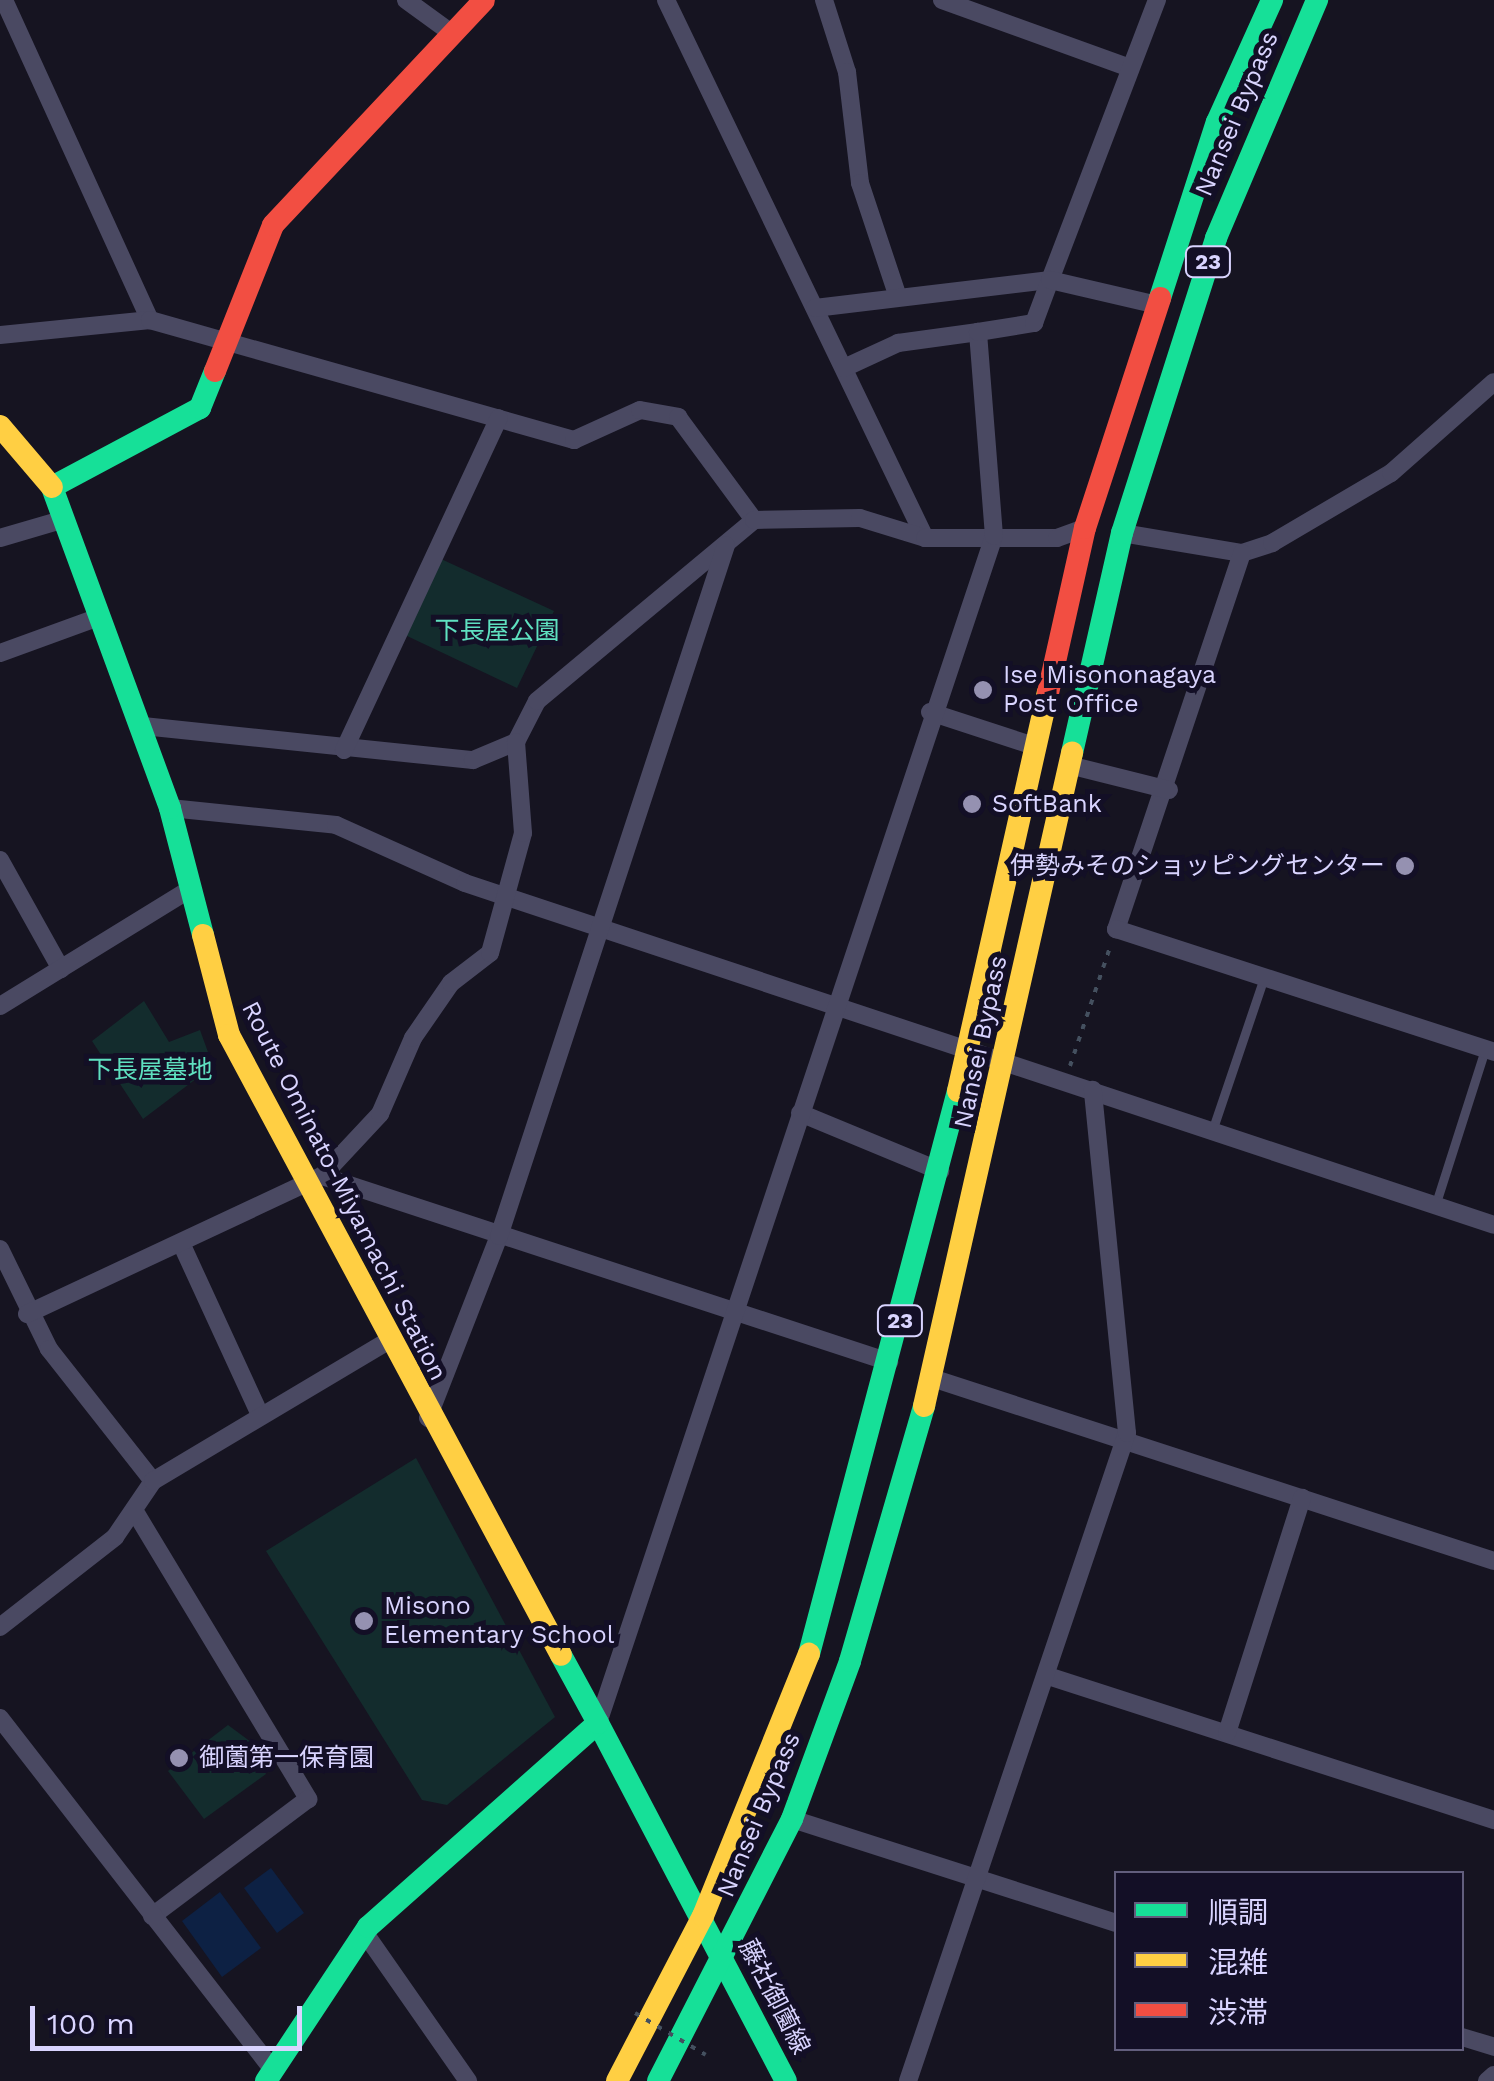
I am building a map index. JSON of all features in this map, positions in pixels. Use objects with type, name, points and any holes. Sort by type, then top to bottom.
[{"type":"main road","points":[[52,487],[200,408],[230,341],[272,224],[484,0]]},
{"type":"main road","name":"Nansei Bypass","points":[[617,2081],[703,1916],[822,1624],[940,1171],[1085,528],[1153,304],[1217,122],[1272,0]]},
{"type":"main road","name":"Nansei Bypass","points":[[658,2081],[725,1962],[792,1819],[850,1661],[932,1378],[1122,533],[1216,238],[1317,0]]},
{"type":"main road","name":"Route Ominato-Miyamachi Station","points":[[0,426],[52,487],[142,726],[170,808],[229,1035],[315,1178],[388,1341],[428,1418],[686,1885]]},
{"type":"main road","points":[[270,2076],[364,1932],[598,1724]]},
{"type":"main road","name":"藤社御薗線","points":[[686,1885],[784,2079]]},
{"type":"street","points":[[4,0],[150,320]]},
{"type":"street","points":[[406,0],[450,32]]},
{"type":"street","points":[[666,0],[925,538]]},
{"type":"street","points":[[824,0],[847,72],[860,183],[898,297]]},
{"type":"street","points":[[942,0],[1130,68]]},
{"type":"street","points":[[844,368],[898,343],[1034,322],[1156,0]]},
{"type":"street","points":[[815,308],[1050,280],[1153,304]]},
{"type":"street","points":[[0,335],[150,320],[574,440],[640,410],[678,416],[754,520]]},
{"type":"street","points":[[598,1724],[930,712],[994,536],[978,332]]},
{"type":"street","points":[[1122,533],[1242,554],[1392,472],[1494,382]]},
{"type":"street","points":[[344,750],[499,418]]},
{"type":"street","points":[[27,1314],[315,1178],[380,1114],[413,1038],[451,984],[490,953],[523,833],[516,742],[537,701],[754,520],[860,518],[925,538],[1057,538],[1085,528]]},
{"type":"street","points":[[0,538],[64,519]]},
{"type":"street","points":[[428,1418],[499,1236],[726,544]]},
{"type":"street","points":[[1242,554],[1169,790],[1116,928],[1490,1050]]},
{"type":"street","points":[[0,653],[99,617]]},
{"type":"street","points":[[930,712],[1034,746]]},
{"type":"street","points":[[142,726],[344,750],[474,760],[516,742]]},
{"type":"street","points":[[1069,765],[1169,790]]},
{"type":"street","points":[[170,808],[336,825],[505,895],[1494,1226]]},
{"type":"street","points":[[0,860],[61,968]]},
{"type":"street","points":[[0,1006],[190,889]]},
{"type":"street","points":[[908,2081],[1126,1440],[1093,1090]]},
{"type":"street","points":[[800,1113],[940,1171]]},
{"type":"street","points":[[315,1178],[734,1308],[889,1362]]},
{"type":"street","points":[[181,1243],[260,1414]]},
{"type":"street","points":[[0,1248],[27,1314],[153,1482]]},
{"type":"street","points":[[0,1626],[137,1515],[153,1482],[260,1414],[388,1341]]},
{"type":"street","points":[[932,1378],[1494,1561]]},
{"type":"street","points":[[1227,1734],[1302,1498]]},
{"type":"street","points":[[137,1515],[308,1799],[152,1916]]},
{"type":"street","points":[[1048,1676],[1494,1820]]},
{"type":"street","points":[[0,1718],[270,2076]]},
{"type":"street","points":[[792,1819],[1114,1922]]},
{"type":"street","points":[[364,1932],[468,2081]]},
{"type":"street","points":[[1464,2037],[1494,2047]]},
{"type":"street","points":[[1487,2081],[1494,2075]]},
{"type":"lane","points":[[1212,1131],[1264,977]]},
{"type":"lane","points":[[1436,1206],[1490,1050]]},
{"type":"path","points":[[1065,1082],[1116,928]]},
{"type":"path","points":[[634,2013],[706,2055]]},
{"type":"green space","name":"下長屋公園","points":[[441,559],[554,611],[517,688],[405,635]]},
{"type":"green space","name":"下長屋墓地","points":[[144,1001],[169,1042],[200,1030],[213,1066],[143,1119],[92,1041]]},
{"type":"green space","points":[[416,1458],[555,1717],[447,1805],[422,1800],[266,1551]]},
{"type":"green space","points":[[228,1725],[251,1742],[266,1774],[204,1819],[168,1771]]},
{"type":"water","points":[[271,1868],[304,1913],[277,1933],[244,1888]]},
{"type":"water","points":[[220,1892],[261,1948],[222,1977],[182,1921]]},
{"type":"traffic: fast","points":[[1160,298],[1217,122],[1272,0]]},
{"type":"traffic: fast","points":[[1072,753],[1122,533],[1216,238],[1317,0]]},
{"type":"traffic: fast","points":[[203,935],[170,808],[52,487],[200,408],[215,371]]},
{"type":"traffic: fast","points":[[809,1654],[958,1091]]},
{"type":"traffic: fast","points":[[658,2081],[792,1819],[850,1661],[924,1406]]},
{"type":"traffic: fast","points":[[266,2081],[368,1927],[598,1723],[561,1655]]},
{"type":"traffic: fast","points":[[598,1723],[786,2081]]},
{"type":"traffic: slow","points":[[0,426],[52,487]]},
{"type":"traffic: slow","points":[[958,1091],[1048,693]]},
{"type":"traffic: slow","points":[[924,1406],[1072,753]]},
{"type":"traffic: slow","points":[[203,935],[229,1035],[561,1655]]},
{"type":"traffic: slow","points":[[617,2081],[703,1916],[809,1654]]},
{"type":"traffic: jam","points":[[215,371],[273,225],[484,0]]},
{"type":"traffic: jam","points":[[1048,693],[1085,528],[1160,298]]},
{"type":"place","name":"Ise Misononagaya Post Office","points":[[983,690]]},
{"type":"place","name":"SoftBank","points":[[972,804]]},
{"type":"place","name":"伊勢みそのショッピングセンター","points":[[1405,866]]},
{"type":"place","name":"Misono Elementary School","points":[[364,1621]]},
{"type":"place","name":"御薗第一保育園","points":[[179,1758]]}]
